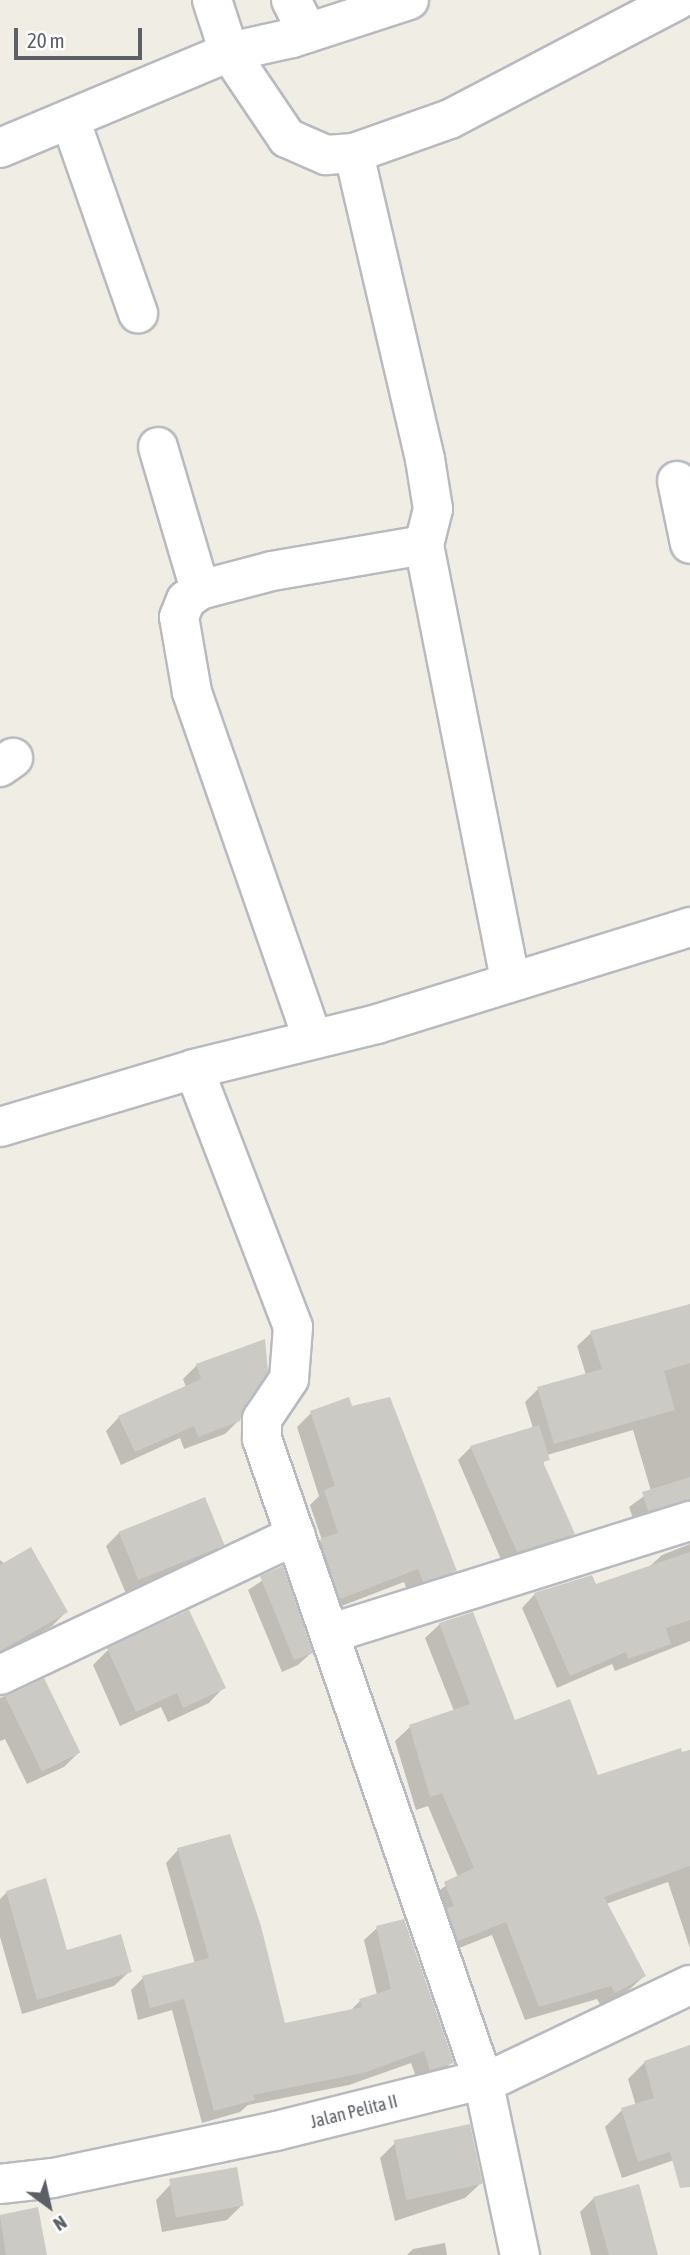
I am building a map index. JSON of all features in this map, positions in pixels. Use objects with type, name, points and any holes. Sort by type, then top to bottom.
[{"type":"street","points":[[212,0],[237,51],[287,138],[326,155],[354,153],[450,119],[678,0]]},
{"type":"street","points":[[291,0],[300,36]]},
{"type":"street","points":[[0,148],[237,51],[300,36],[409,0]]},
{"type":"street","points":[[70,119],[138,313]]},
{"type":"street","points":[[354,153],[427,471],[433,509],[424,545],[510,981]]},
{"type":"street","points":[[158,447],[200,590]]},
{"type":"street","points":[[677,481],[690,544]]},
{"type":"street","points":[[312,1037],[192,692],[179,617],[186,600],[200,590],[272,570],[424,545]]},
{"type":"street","points":[[0,1126],[312,1037],[377,1024],[690,927]]},
{"type":"street","points":[[194,1069],[293,1327],[289,1379],[261,1426],[483,2080],[520,2255]]},
{"type":"street","points":[[332,1633],[690,1521]]},
{"type":"street","points":[[0,1675],[296,1535]]},
{"type":"street","name":"Jalan Pelita II","points":[[0,2184],[53,2178],[276,2132],[501,2075],[690,1985]]},
{"type":"building","points":[[690,1304],[690,1363],[664,1371],[675,1410],[554,1444],[537,1387],[602,1369],[590,1331]]},
{"type":"building","points":[[265,1339],[268,1372],[244,1407],[240,1421],[198,1437],[194,1426],[135,1452],[118,1416],[201,1379],[196,1364]]},
{"type":"building","points":[[349,1397],[352,1406],[390,1397],[457,1571],[423,1582],[418,1569],[340,1599],[320,1539],[338,1533],[324,1490],[335,1486],[310,1411]]},
{"type":"building","points":[[539,1425],[550,1460],[543,1462],[575,1534],[517,1552],[470,1446]]},
{"type":"building","points":[[690,1477],[690,1500],[648,1511],[642,1492]]},
{"type":"building","points":[[205,1497],[224,1545],[138,1580],[119,1532]]},
{"type":"building","points":[[31,1547],[68,1612],[0,1651],[0,1565]]},
{"type":"building","points":[[690,1552],[690,1620],[666,1628],[671,1644],[628,1659],[626,1652],[570,1676],[534,1593],[592,1575],[596,1584]]},
{"type":"building","points":[[283,1566],[313,1653],[294,1660],[260,1576]]},
{"type":"building","points":[[189,1610],[226,1688],[183,1708],[177,1693],[136,1712],[107,1648]]},
{"type":"building","points":[[473,1612],[515,1720],[570,1699],[598,1775],[681,1748],[682,1752],[690,1750],[690,1866],[604,1897],[646,1976],[615,1993],[611,1986],[539,2007],[506,1922],[458,1941],[447,1908],[454,1906],[444,1882],[474,1868],[442,1793],[430,1797],[409,1725],[470,1704],[439,1623]]},
{"type":"building","points":[[44,1678],[80,1753],[42,1771],[5,1697]]},
{"type":"building","points":[[230,1834],[261,1926],[285,2023],[362,2007],[359,1999],[391,1989],[376,1926],[404,1919],[454,2063],[430,2070],[424,2051],[363,2073],[253,2095],[255,2100],[214,2111],[184,1999],[150,2008],[142,1976],[209,1958],[177,1848]]},
{"type":"building","points":[[46,1878],[67,1950],[121,1934],[132,1972],[37,2000],[6,1891]]},
{"type":"building","points":[[690,2045],[690,2187],[680,2188],[670,2152],[638,2162],[621,2108],[654,2098],[644,2061]]},
{"type":"building","points":[[470,2124],[483,2184],[406,2200],[394,2140]]},
{"type":"building","points":[[237,2167],[244,2205],[176,2217],[169,2179]]},
{"type":"building","points":[[639,2184],[658,2255],[609,2255],[593,2197]]},
{"type":"building","points":[[38,2207],[47,2255],[6,2255],[0,2215]]}]
